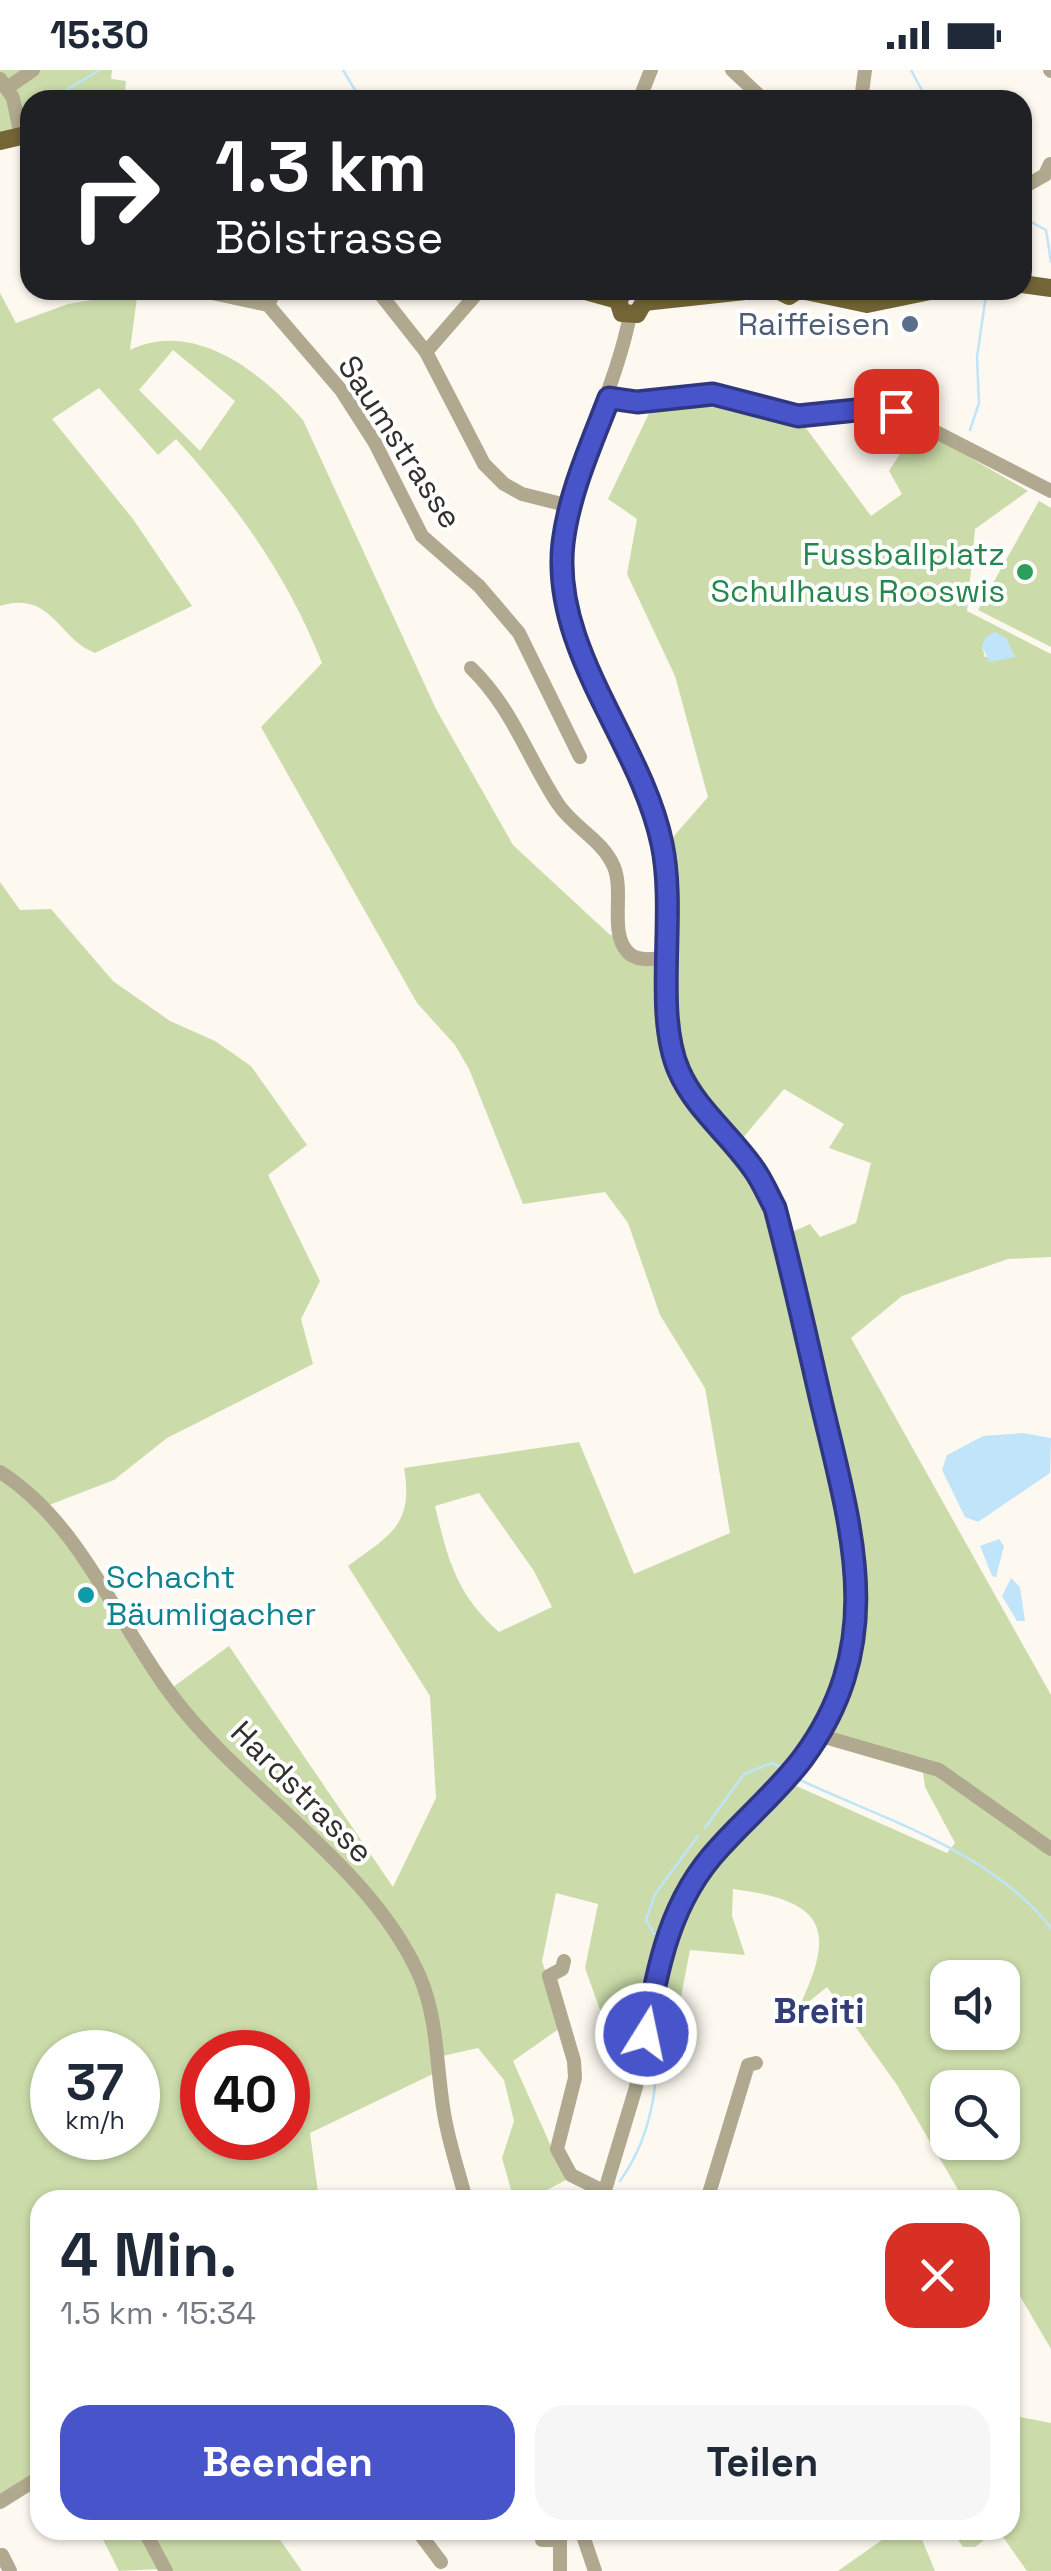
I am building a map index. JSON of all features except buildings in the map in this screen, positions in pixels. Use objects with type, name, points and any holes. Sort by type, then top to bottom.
[{"type":"main road","points":[[630,316],[640,312],[634,300]]},
{"type":"main road","points":[[849,300],[868,304],[887,300]]},
{"type":"street","points":[[20,122],[3,84],[33,70]]},
{"type":"street","points":[[732,70],[753,90]]},
{"type":"street","points":[[1032,182],[1045,175],[1050,164]]},
{"type":"street","points":[[245,300],[268,305],[270,300]]},
{"type":"street","points":[[384,300],[426,352],[484,464],[504,484],[522,494],[570,506]]},
{"type":"street","points":[[426,352],[471,300]]},
{"type":"street","name":"Saumstrasse","points":[[268,305],[341,390],[375,443],[422,536],[480,586],[518,633],[580,757]]},
{"type":"street","points":[[606,2190],[636,2086],[658,1966],[683,1898],[717,1849],[784,1781],[838,1700],[850,1663],[858,1578],[775,1208],[756,1170],[694,1096],[679,1071],[668,1008],[662,846],[650,800],[587,662],[566,601],[563,547],[570,506],[609,398],[630,316]]},
{"type":"street","points":[[609,398],[637,402],[713,394],[798,416],[866,409],[896,411],[1051,489]]},
{"type":"street","points":[[472,668],[499,696],[560,807],[596,840],[614,866],[620,892],[620,939],[626,952],[637,958],[669,957]]},
{"type":"street","name":"Hardstrasse","points":[[0,1472],[43,1507],[83,1557],[178,1703],[339,1866],[401,1942],[432,2014],[446,2121],[463,2190]]},
{"type":"street","points":[[818,1735],[939,1770],[1051,1849]]},
{"type":"street","points":[[564,1961],[562,1970],[548,1976],[574,2061],[575,2078],[557,2149],[571,2175],[595,2190]]},
{"type":"street","points":[[710,2190],[748,2065],[756,2063]]},
{"type":"street","points":[[0,2502],[30,2483]]},
{"type":"street","points":[[149,2540],[166,2571]]},
{"type":"street","points":[[425,2540],[441,2562]]},
{"type":"street","points":[[559,2540],[560,2571]]},
{"type":"street","points":[[584,2540],[595,2571]]},
{"type":"street","points":[[2,2555],[10,2571]]},
{"type":"green space","points":[[0,70],[112,70],[111,79],[126,81],[125,90],[20,90],[20,131],[0,141]]},
{"type":"green space","points":[[0,293],[16,323],[68,304],[137,300],[130,350],[154,342],[202,346],[248,369],[287,402],[303,420],[436,709],[513,845],[609,934],[620,939],[627,952],[669,957],[660,852],[708,797],[675,676],[627,574],[637,519],[608,499],[651,409],[710,398],[803,424],[871,516],[902,494],[889,471],[917,427],[1028,491],[975,529],[967,611],[1051,654],[1051,1257],[1008,1259],[902,1296],[851,1338],[1051,1695],[1051,2349],[1020,2296],[1020,2190],[958,2190],[941,2160],[1020,2160],[1020,2070],[930,2070],[930,2142],[897,2085],[827,1987],[797,2011],[817,1959],[819,1940],[815,1924],[788,1902],[733,1889],[732,1916],[745,1955],[690,1950],[674,2033],[659,2054],[619,2063],[585,1968],[598,1904],[556,1893],[542,1961],[563,2026],[513,2061],[566,2180],[547,2190],[511,2190],[502,2158],[514,2121],[504,2080],[478,2048],[438,2057],[435,2073],[310,2133],[318,2190],[30,2190],[30,2483],[0,2502],[0,882],[20,910],[51,909],[113,981],[170,1021],[215,1041],[251,1066],[307,1145],[268,1175],[320,1281],[301,1319],[313,1364],[167,1438],[114,1480],[44,1507],[169,1690],[229,1646],[393,1887],[436,1798],[430,1696],[348,1566],[396,1527],[405,1503],[404,1468],[579,1442],[634,1574],[730,1533],[705,1388],[660,1315],[628,1223],[605,1192],[523,1204],[469,1069],[455,1045],[417,1003],[261,727],[322,663],[294,601],[221,491],[176,439],[158,455],[99,388],[52,419],[133,519],[192,606],[95,653],[43,610],[17,603],[0,606]],"holes":[[[173,350],[235,401],[200,451],[139,390]],[[986,637],[1006,638],[1014,657],[985,657],[982,647]],[[784,1089],[844,1124],[829,1148],[871,1163],[856,1223],[820,1237],[810,1224],[783,1236],[736,1146]],[[479,1493],[534,1571],[552,1607],[499,1632],[463,1590],[435,1506]],[[818,1735],[922,1765],[925,1787],[955,1843],[947,1853],[785,1781]]]},
{"type":"green space","name":"Fussballplatz Schulhaus Rooswis","points":[[1039,501],[1051,508],[1051,647],[978,610]]},
{"type":"green space","points":[[1020,2417],[1051,2423],[1051,2571],[1027,2571],[1005,2540],[1020,2540]]},
{"type":"green space","points":[[103,2540],[144,2540],[160,2569],[119,2571]]},
{"type":"green space","points":[[154,2540],[280,2540],[302,2571],[171,2571]]},
{"type":"green space","points":[[882,2540],[922,2540],[935,2571],[838,2571]]},
{"type":"green space","points":[[958,2540],[984,2540],[975,2547],[963,2547]]},
{"type":"water","points":[[995,632],[1006,638],[1015,657],[990,662],[982,647],[986,637]]},
{"type":"water","points":[[1023,1433],[1051,1438],[1050,1473],[978,1522],[965,1517],[942,1470],[947,1455],[983,1436]]},
{"type":"water","points":[[999,1539],[1004,1546],[996,1577],[992,1576],[980,1546]]},
{"type":"water","points":[[1011,1578],[1020,1587],[1025,1621],[1017,1621],[1002,1596]]},
{"type":"waterway","points":[[66,90],[100,70]]},
{"type":"waterway","points":[[343,70],[355,90]]},
{"type":"waterway","points":[[911,70],[922,90]]},
{"type":"waterway","points":[[1032,222],[1046,230],[1051,262]]},
{"type":"waterway","points":[[970,430],[979,403],[977,357],[985,300]]},
{"type":"waterway","points":[[705,1828],[744,1774],[772,1763],[781,1767]]},
{"type":"waterway","points":[[798,1779],[900,1823],[967,1858],[1026,1901],[1051,1928]]},
{"type":"waterway","points":[[654,1934],[646,1920],[655,1894],[698,1836]]},
{"type":"waterway","points":[[620,2181],[642,2141],[653,2099],[657,2008]]},
{"type":"place","name":"Raiffeisen","points":[[910,324]]},
{"type":"place","name":"Fussballplatz Schulhaus Rooswis","points":[[1025,572]]},
{"type":"place","name":"Schacht Bäumligacher","points":[[86,1595]]},
{"type":"district","name":"Breiti","points":[[819,2011]]},
{"type":"route","points":[[646,2034],[658,1966],[683,1898],[717,1849],[784,1781],[838,1700],[850,1663],[858,1578],[775,1208],[756,1170],[694,1096],[679,1071],[668,1008],[670,912],[662,846],[650,800],[572,627],[562,574],[566,521],[609,398],[637,402],[713,394],[739,399],[770,412],[798,416],[866,409],[896,411]]}]
